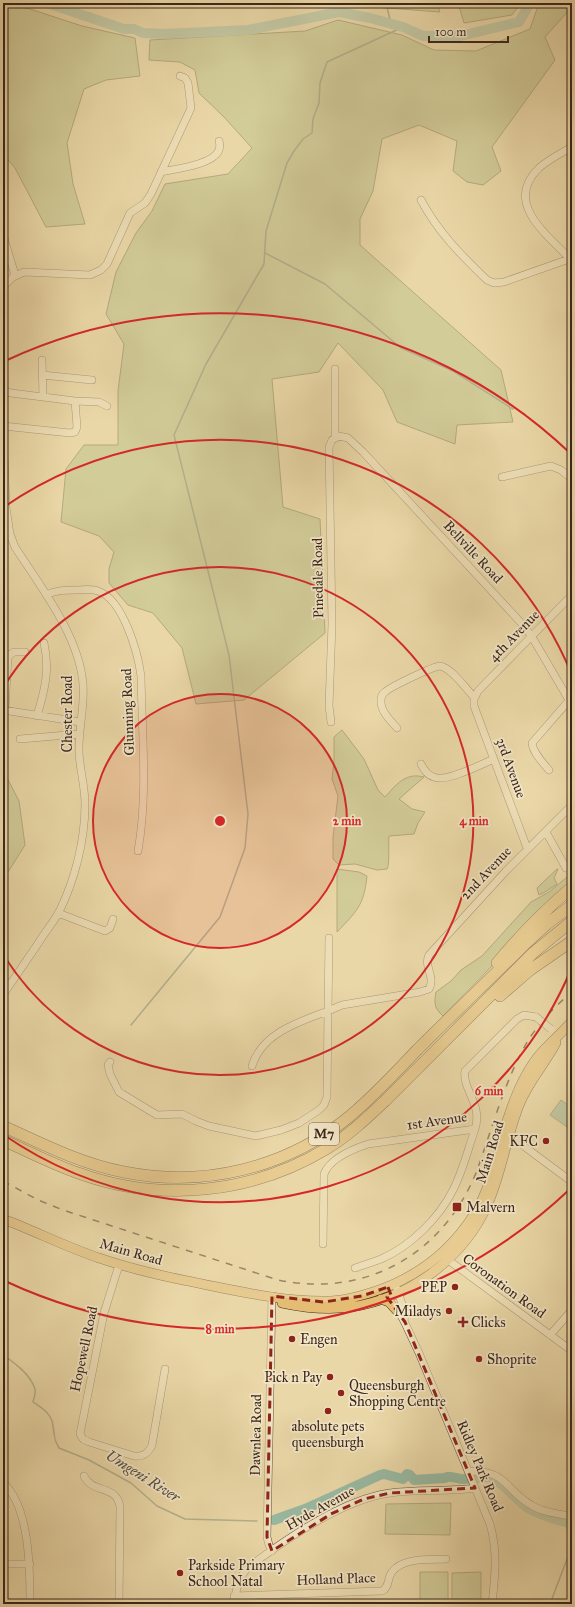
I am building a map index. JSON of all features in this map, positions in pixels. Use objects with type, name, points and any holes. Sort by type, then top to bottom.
[{"type":"highway","points":[[465,1002],[514,941],[545,910],[572,887]]},
{"type":"highway","name":"M7","points":[[3,1126],[79,1159],[123,1172],[185,1178],[210,1176],[249,1168],[273,1161],[297,1150],[350,1115],[547,924],[572,905]]},
{"type":"highway","name":"M7","points":[[3,1140],[81,1175],[122,1185],[164,1190],[212,1188],[238,1184],[277,1173],[296,1165],[327,1148],[360,1124],[385,1101],[533,953],[572,921]]},
{"type":"highway","points":[[327,1148],[356,1130],[373,1117],[507,990],[530,970],[572,940]]},
{"type":"main road","name":"Main Road","points":[[445,1258],[481,1202],[507,1132],[516,1097],[526,1076],[540,1054],[572,1022]]},
{"type":"main road","name":"Main Road","points":[[3,1219],[119,1265],[176,1279],[257,1294],[306,1307],[352,1307],[381,1299],[428,1266],[445,1258],[468,1237],[487,1206],[498,1178],[506,1148],[507,1132]]},
{"type":"main road","name":"Main Road","points":[[271,1298],[324,1302],[393,1290]]},
{"type":"main road","points":[[381,1299],[389,1302],[398,1312]]},
{"type":"street","points":[[3,288],[15,275],[28,272],[87,275],[96,273],[107,264],[130,213],[145,203],[192,105],[188,82],[185,78],[180,76]]},
{"type":"street","points":[[161,172],[196,165],[206,161],[218,152],[220,146],[219,141]]},
{"type":"street","points":[[421,200],[436,226],[458,252],[486,280],[492,282],[504,282],[571,258],[534,221],[526,206],[525,196],[528,183],[539,168],[572,147]]},
{"type":"street","points":[[3,235],[15,275]]},
{"type":"street","points":[[42,360],[43,397]]},
{"type":"street","points":[[335,369],[336,437]]},
{"type":"street","points":[[42,375],[92,380]]},
{"type":"street","points":[[3,390],[12,393],[43,397],[99,402],[107,406]]},
{"type":"street","points":[[3,426],[74,433],[77,427],[75,401]]},
{"type":"street","name":"Chester Road","points":[[3,430],[6,507],[10,534],[15,547],[65,628],[81,670],[83,694],[79,734],[79,754],[84,794],[84,815],[76,865],[67,892],[58,913],[3,995]]},
{"type":"street","name":"Bellville Road","points":[[336,437],[346,437],[356,444],[508,608],[532,637],[571,700]]},
{"type":"street","name":"Pinedale Road","points":[[331,722],[329,706],[332,624],[329,456],[330,443],[336,437]]},
{"type":"street","points":[[502,477],[551,466],[561,470],[572,479]]},
{"type":"street","name":"Glunning Road","points":[[46,595],[58,590],[99,591],[112,602],[124,618],[127,626],[139,663],[141,676],[143,795],[141,835],[138,851]]},
{"type":"street","name":"4th Avenue","points":[[474,697],[572,595]]},
{"type":"street","points":[[37,716],[45,691],[48,669],[44,643]]},
{"type":"street","points":[[26,652],[14,652],[5,656],[4,710],[80,722]]},
{"type":"street","points":[[397,728],[382,708],[382,694],[388,689],[432,668],[439,666],[445,668],[457,678],[474,697]]},
{"type":"street","name":"3rd Avenue","points":[[474,697],[474,706],[528,848]]},
{"type":"street","points":[[549,770],[538,757],[532,743],[571,700]]},
{"type":"street","points":[[20,739],[79,734]]},
{"type":"street","points":[[421,764],[426,772],[434,778],[440,779],[494,760]]},
{"type":"street","name":"2nd Avenue","points":[[328,1011],[342,1006],[420,992],[429,989],[432,981],[427,964],[428,956],[528,848],[572,805]]},
{"type":"street","points":[[546,832],[566,868]]},
{"type":"street","points":[[58,913],[105,931],[110,928],[113,919]]},
{"type":"street","points":[[110,1062],[108,1065],[110,1074],[119,1092],[157,1115],[180,1113],[209,1126],[230,1132],[256,1136],[290,1127],[310,1117],[326,1102],[328,1084],[329,938]]},
{"type":"street","points":[[252,1066],[255,1056],[262,1047],[283,1030],[328,1011]]},
{"type":"street","name":"1st Avenue","points":[[323,1244],[324,1174],[329,1166],[355,1148],[368,1144],[475,1129],[478,1121],[477,1112],[465,1078],[465,1071],[517,1019],[524,1015],[536,1017],[559,1036]]},
{"type":"street","points":[[355,1268],[382,1258],[401,1247],[414,1238],[435,1218],[453,1191],[475,1129]]},
{"type":"street","points":[[507,1132],[572,1182]]},
{"type":"street","points":[[506,1148],[514,1145],[525,1147]]},
{"type":"street","name":"Coronation Road","points":[[445,1258],[572,1351]]},
{"type":"street","name":"Hopewell Road","points":[[119,1265],[100,1331],[80,1434],[83,1439],[134,1456],[146,1454],[152,1445],[165,1369]]},
{"type":"street","name":"Ridley Park Road","points":[[393,1290],[398,1312],[404,1321],[490,1524],[495,1544],[496,1567],[492,1604]]},
{"type":"street","name":"Ridley Park Road","points":[[393,1290],[405,1313],[404,1321]]},
{"type":"street","name":"Dawnlea Road","points":[[271,1298],[267,1536],[268,1545],[272,1551]]},
{"type":"street","points":[[550,1335],[572,1310]]},
{"type":"street","points":[[468,1471],[492,1473],[501,1478],[520,1497],[532,1506],[543,1511],[572,1517]]},
{"type":"street","points":[[84,1476],[91,1484],[110,1492],[118,1500],[120,1507],[119,1604]]},
{"type":"street","points":[[3,1483],[13,1496],[21,1516],[27,1540],[30,1564],[30,1604]]},
{"type":"street","name":"Hyde Avenue","points":[[233,1604],[238,1580],[244,1572],[272,1551],[331,1514],[364,1499],[390,1493],[475,1488]]},
{"type":"street","name":"Holland Place","points":[[234,1596],[382,1590],[387,1588],[392,1572],[401,1564],[408,1562],[446,1559]]},
{"type":"street","points":[[3,1564],[30,1564]]},
{"type":"highlighted area","points":[[388,1287],[391,1295],[387,1297],[405,1322],[475,1488],[390,1493],[364,1499],[331,1514],[272,1551],[267,1537],[272,1296],[324,1302],[362,1296]]},
{"type":"shaded area","points":[[321,3],[437,3],[440,12]]},
{"type":"shaded area","points":[[458,3],[521,3],[512,15],[464,23]]},
{"type":"shaded area","points":[[539,3],[572,3],[572,7],[545,37],[555,60],[492,147],[501,171],[483,185],[467,182],[453,171],[457,141],[419,125],[382,139],[373,191],[360,219],[360,245],[501,370],[513,422],[457,425],[455,444],[397,422],[383,390],[338,343],[319,372],[272,379],[283,507],[320,519],[325,633],[244,700],[196,704],[182,648],[153,613],[128,605],[109,583],[109,569],[114,552],[99,536],[61,522],[66,469],[84,445],[118,445],[118,391],[124,344],[106,314],[116,272],[136,233],[152,211],[165,184],[228,174],[252,148],[224,117],[199,93],[195,70],[180,62],[149,60],[150,40],[305,31],[338,20],[402,35],[434,50],[476,51],[530,29]]},
{"type":"shaded area","points":[[3,5],[27,8],[82,26],[135,38],[140,76],[106,80],[84,89],[67,143],[73,184],[85,224],[46,227],[15,168],[3,154]]},
{"type":"shaded area","points":[[342,730],[364,759],[378,790],[385,797],[397,784],[406,778],[411,776],[424,777],[399,799],[412,809],[425,812],[418,823],[414,834],[389,836],[387,869],[377,870],[355,864],[339,865],[333,859],[333,837],[338,796],[332,779],[334,737]]},
{"type":"shaded area","points":[[3,770],[19,801],[25,845],[3,880]]},
{"type":"shaded area","points":[[337,869],[359,872],[367,876],[364,895],[358,908],[337,932]]},
{"type":"shaded area","points":[[557,869],[554,878],[557,884],[539,895],[537,888]]},
{"type":"shaded area","points":[[572,873],[572,885],[523,928],[491,967],[443,1016],[435,1005],[436,992],[451,981],[461,970],[482,956],[531,902],[549,892]]},
{"type":"shaded area","points":[[561,1100],[572,1108],[572,1126],[570,1129],[550,1115]]},
{"type":"shaded area","points":[[451,1503],[450,1535],[385,1534],[386,1504]]},
{"type":"shaded area","points":[[420,1572],[448,1572],[448,1600],[420,1600]]},
{"type":"shaded area","points":[[481,1572],[481,1600],[452,1601],[452,1573]]},
{"type":"waterway","points":[[47,3],[124,29],[134,29],[143,33],[164,34],[248,30],[339,12],[370,18],[403,27],[423,36],[460,36],[519,22],[530,3]]},
{"type":"waterway","points":[[386,3],[391,24]]},
{"type":"waterway","points":[[131,1025],[220,917],[245,848],[248,814],[229,655],[174,435],[206,364],[264,264],[266,231],[287,163],[303,139],[312,133],[313,119],[319,103],[320,83],[327,62],[403,27]]},
{"type":"waterway","points":[[265,253],[325,284],[401,348],[453,371],[513,409]]},
{"type":"waterway","name":"Umgeni River","points":[[3,1355],[22,1369],[30,1378],[35,1389],[33,1402],[51,1418],[55,1440],[59,1448],[89,1460],[131,1483],[157,1506],[185,1519],[257,1521]]},
{"type":"waterway","name":"Umgeni River","points":[[274,1520],[305,1509],[384,1474],[403,1479],[407,1474],[414,1480],[447,1477],[466,1479]]},
{"type":"waterway","name":"Umgeni River","points":[[477,1478],[492,1478],[533,1511],[572,1524]]},
{"type":"waterway","points":[[550,1604],[572,1546]]},
{"type":"railway","points":[[3,1181],[38,1200],[63,1210],[278,1280],[310,1284],[341,1282],[370,1276],[397,1264],[422,1248],[443,1227],[461,1202],[476,1173],[506,1087],[520,1054],[529,1039],[544,1020],[572,992]]},
{"type":"place","name":"KFC","points":[[546,1141]]},
{"type":"place","name":"Malvern","points":[[457,1207]]},
{"type":"place","name":"PEP","points":[[455,1287]]},
{"type":"place","name":"Miladys","points":[[449,1311]]},
{"type":"place","name":"Clicks","points":[[463,1322]]},
{"type":"place","name":"Engen","points":[[292,1339]]},
{"type":"place","name":"Shoprite","points":[[479,1359]]},
{"type":"place","name":"Pick n Pay","points":[[330,1377]]},
{"type":"place","name":"Queensburgh Shopping Centre","points":[[341,1393]]},
{"type":"place","name":"absolute pets queensburgh","points":[[328,1411]]},
{"type":"place","name":"Parkside Primary School Natal","points":[[180,1573]]}]
